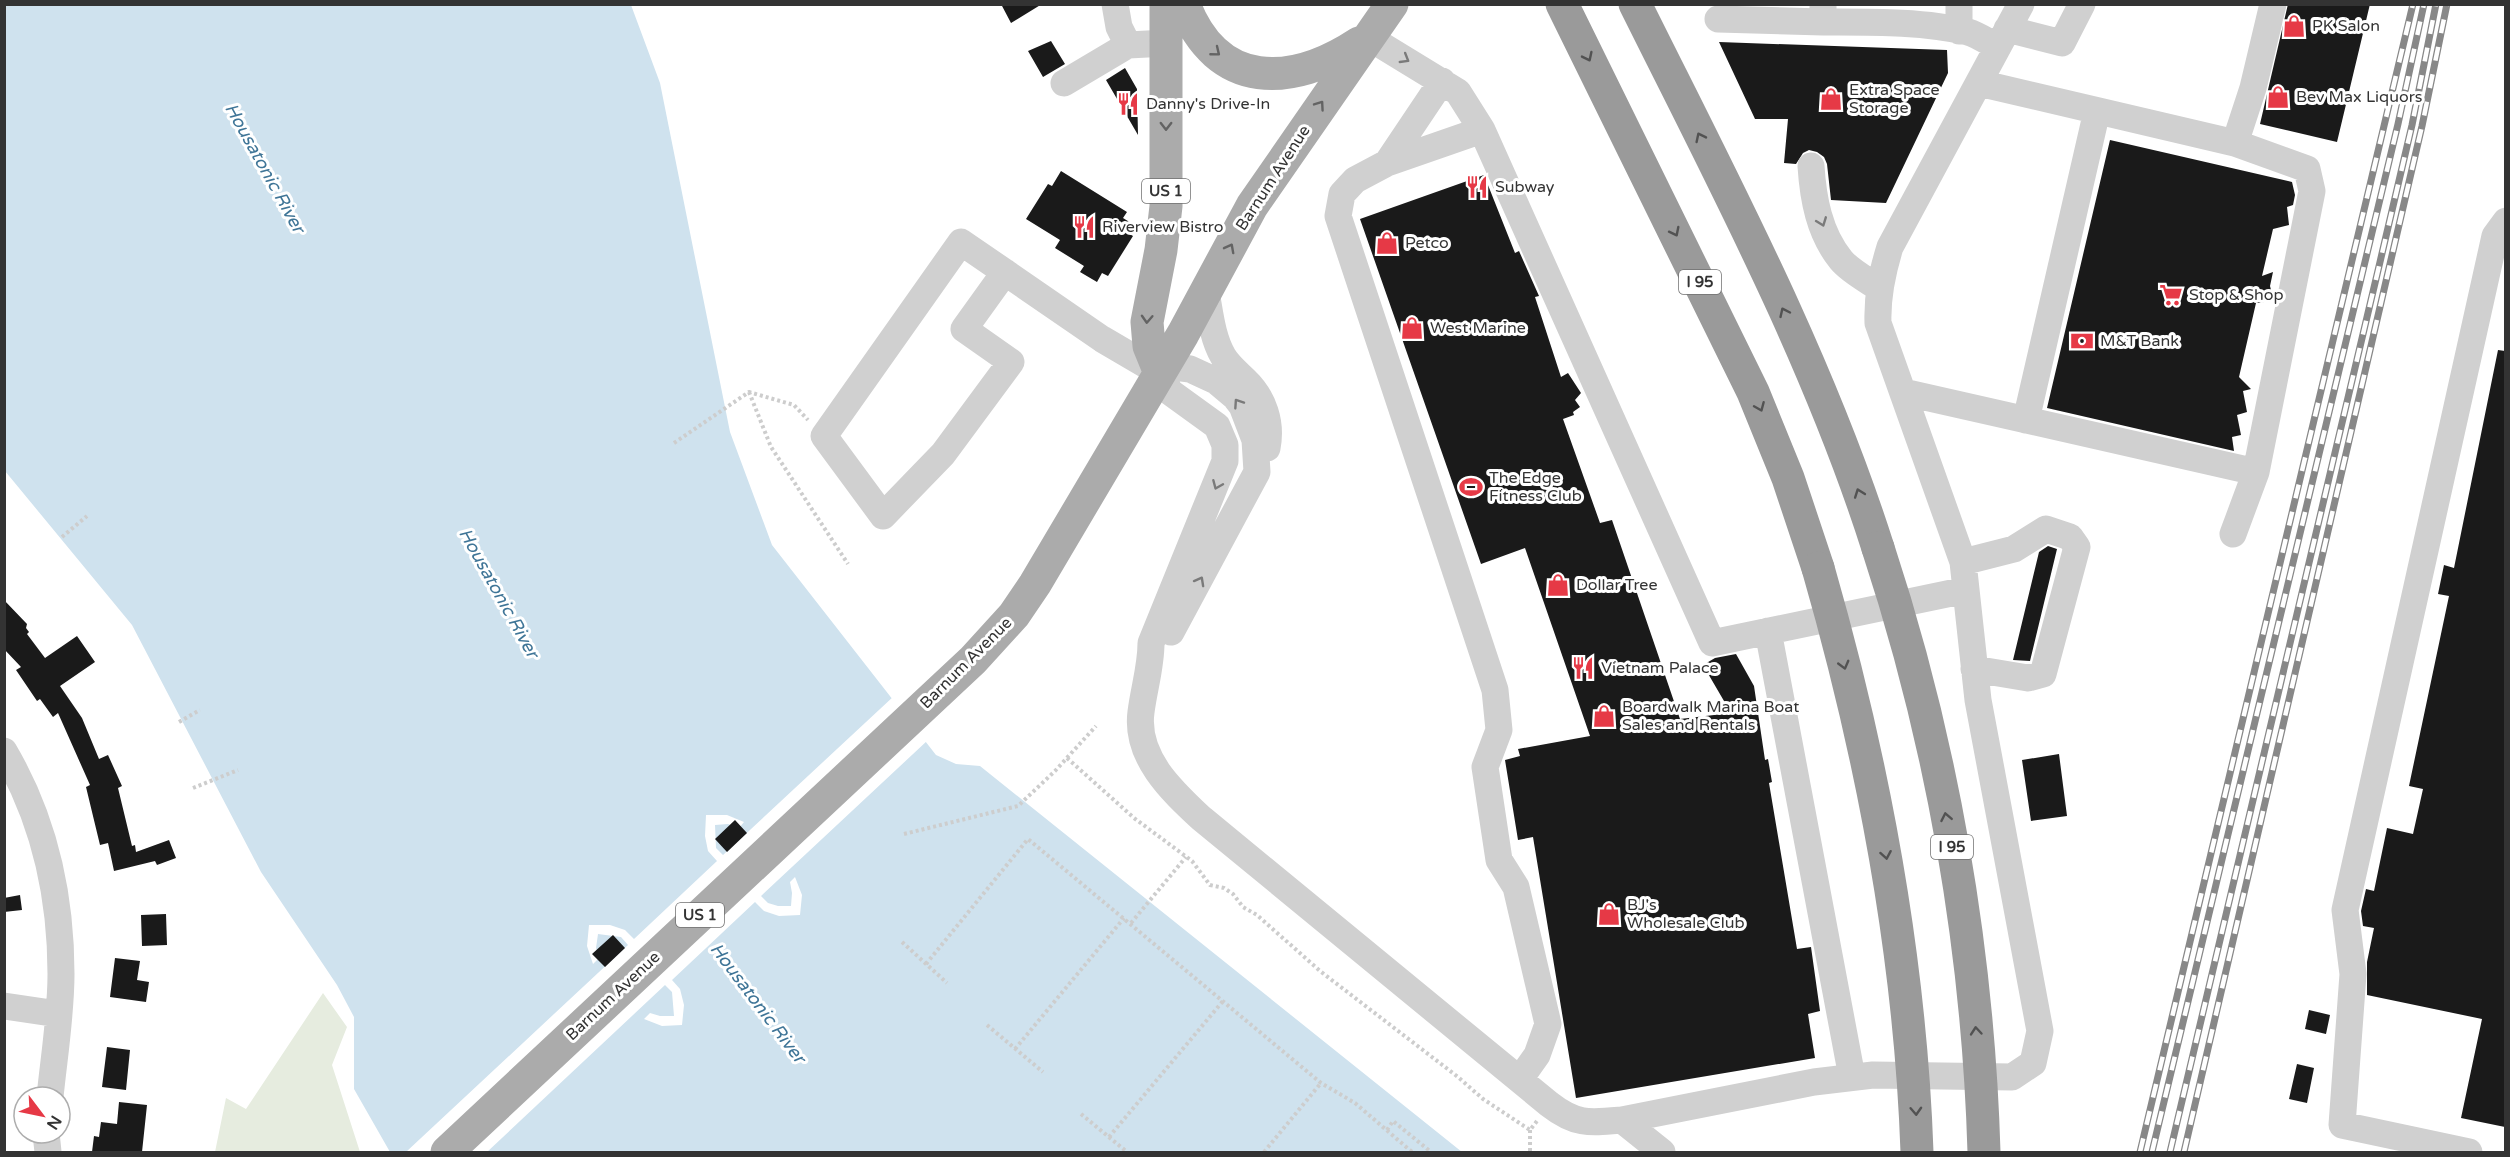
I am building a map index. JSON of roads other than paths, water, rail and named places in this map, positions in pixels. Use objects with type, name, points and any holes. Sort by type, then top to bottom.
[{"type":"highway","name":"I 95","points":[[1562,4],[1753,392],[1788,478],[1818,568],[1856,712],[1890,878],[1908,1012],[1917,1152]]},
{"type":"highway","name":"I 95","points":[[1635,4],[1796,337],[1842,447],[1878,548],[1919,688],[1953,855],[1974,1000],[1984,1152]]},
{"type":"main road","name":"US 1","points":[[1160,373],[1149,346],[1147,322],[1161,250],[1166,206],[1166,4]]},
{"type":"main road","points":[[1184,4],[1194,28],[1209,47],[1236,66],[1255,72],[1278,75],[1308,68],[1329,61],[1368,37]]},
{"type":"main road","name":"Barnum Avenue","points":[[447,1152],[994,638],[1029,593],[1071,526],[1206,292],[1252,206],[1392,4]]},
{"type":"street","points":[[1115,4],[1119,27],[1128,45]]},
{"type":"street","points":[[1005,272],[964,328],[1011,362],[943,454],[883,516],[824,436],[962,242],[1102,339],[1160,373],[1170,392],[1217,426],[1226,453],[1223,471],[1151,643],[1151,668],[1141,713],[1142,738],[1160,775],[1171,790],[1208,824],[1549,1104],[1565,1116],[1582,1122],[1622,1120],[1814,1082],[1852,1077],[1873,1075],[2012,1077],[2033,1063],[2040,1031],[1978,700],[1963,562],[1878,323],[1879,288],[1890,247],[2021,4]]},
{"type":"street","points":[[1718,19],[1823,13],[1863,14],[1923,26],[1959,18],[1971,33],[2062,44],[2082,4]]},
{"type":"street","points":[[2235,143],[2253,88],[2273,4]]},
{"type":"street","points":[[1368,37],[1458,92],[1482,130],[1712,643],[1966,590]]},
{"type":"street","points":[[1064,83],[1128,45],[1167,43]]},
{"type":"street","points":[[1388,163],[1442,81]]},
{"type":"street","points":[[1979,83],[2235,143],[2307,169],[2312,191],[2256,472],[2233,534]]},
{"type":"street","points":[[2026,420],[2097,111]]},
{"type":"street","points":[[1482,130],[1388,163],[1354,180],[1342,194],[1338,216],[1494,690],[1499,730],[1485,768],[1499,860],[1516,887],[1548,1024],[1537,1055],[1520,1079]]},
{"type":"street","points":[[1811,166],[1813,201],[1830,244],[1842,262],[1879,288]]},
{"type":"street","points":[[2469,1152],[2342,1125],[2353,974],[2345,910],[2496,236],[2505,221]]},
{"type":"street","points":[[1151,668],[1257,472],[1269,437],[1266,416],[1254,390],[1222,355],[1213,327],[1206,292]]},
{"type":"street","points":[[1160,373],[1174,367],[1190,369],[1216,381],[1234,397],[1242,406],[1253,434],[1257,472]]},
{"type":"street","points":[[1903,392],[2256,472]]},
{"type":"street","points":[[1963,562],[2014,549],[2046,529],[2070,537],[2077,547],[2043,674],[2028,678],[1974,669]]},
{"type":"street","points":[[1768,631],[1852,1077]]},
{"type":"street","points":[[4,751],[40,828],[50,863],[60,938],[61,976],[51,1085]]},
{"type":"street","points":[[4,1006],[58,1014]]},
{"type":"street","points":[[1622,1120],[1662,1152]]},
{"type":"water","name":"Housatonic River","points":[[4,5],[631,5],[660,83],[730,432],[772,545],[936,755],[956,764],[980,766],[1462,1152],[390,1152],[354,1089],[354,1017],[337,985],[261,872],[132,625],[5,471]]},
{"type":"railway","points":[[2140,1152],[2413,4]]},
{"type":"railway","points":[[2152,1152],[2398,124],[2424,4]]},
{"type":"railway","points":[[2170,1152],[2412,125],[2436,4]]},
{"type":"railway","points":[[2184,1152],[2422,126],[2447,4]]},
{"type":"place","name":"PK Salon","points":[[2294,26]]},
{"type":"place","name":"Bev Max Liquors","points":[[2278,97]]},
{"type":"place","name":"Extra Space Storage","points":[[1831,99]]},
{"type":"place","name":"Danny's Drive-In","points":[[1128,104]]},
{"type":"place","name":"Subway","points":[[1477,187]]},
{"type":"place","name":"Riverview Bistro","points":[[1084,227]]},
{"type":"place","name":"Petco","points":[[1387,243]]},
{"type":"place","name":"Stop & Shop","points":[[2171,295]]},
{"type":"place","name":"West Marine","points":[[1412,328]]},
{"type":"place","name":"M&T Bank","points":[[2082,341]]},
{"type":"place","name":"The Edge Fitness Club","points":[[1471,487]]},
{"type":"place","name":"Dollar Tree","points":[[1558,585]]},
{"type":"place","name":"Vietnam Palace","points":[[1583,668]]},
{"type":"place","name":"Boardwalk Marina Boat Sales and Rentals","points":[[1604,716]]},
{"type":"place","name":"BJ's Wholesale Club","points":[[1609,914]]}]
